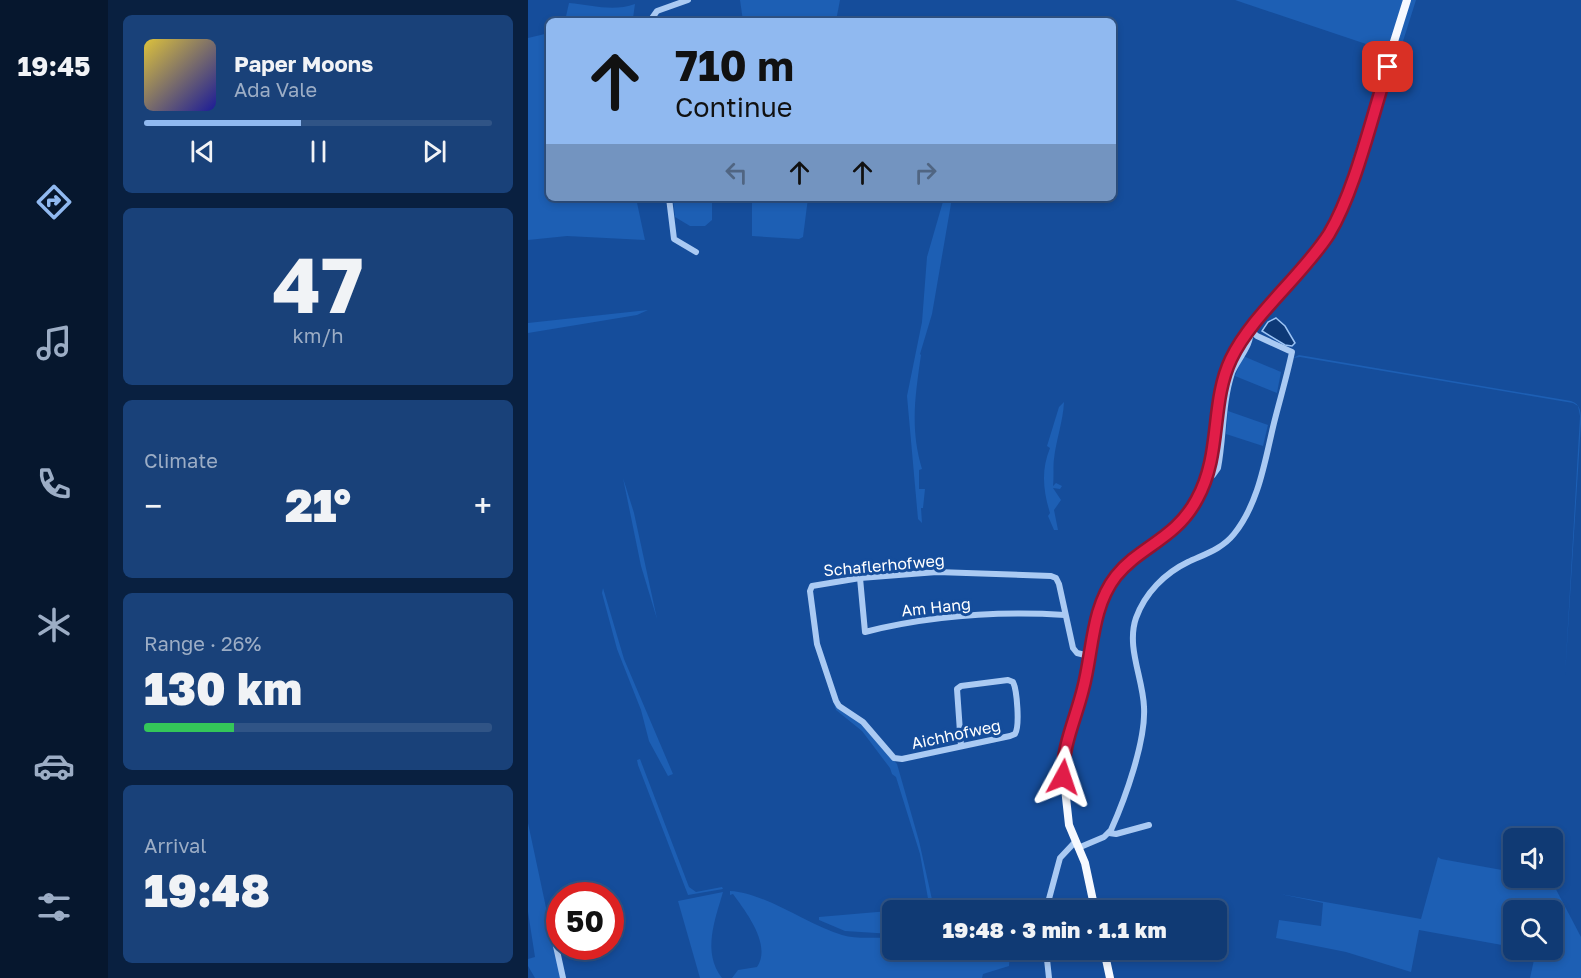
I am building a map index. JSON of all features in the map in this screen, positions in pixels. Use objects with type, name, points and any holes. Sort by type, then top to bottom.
[{"type":"main road","points":[[1093,900],[1085,863],[1076,845],[1067,813],[1063,765],[1100,606],[1109,586],[1125,567],[1176,528],[1195,504],[1207,479],[1213,457],[1224,378],[1236,349],[1319,248],[1340,214],[1407,0]]},
{"type":"main road","points":[[1106,960],[1110,978]]},
{"type":"street","points":[[652,18],[657,11],[688,0]]},
{"type":"street","points":[[669,201],[674,239],[696,252]]},
{"type":"street","points":[[1109,833],[1121,803],[1144,724],[1143,693],[1135,659],[1133,631],[1141,608],[1154,588],[1178,567],[1215,551],[1234,534],[1253,501],[1292,352],[1257,336],[1250,330]]},
{"type":"street","name":"Schaflerhofweg","points":[[897,759],[860,719],[837,704],[816,639],[811,587],[860,578],[937,572],[978,572],[1056,578],[1065,615]]},
{"type":"street","name":"Am Hang","points":[[860,578],[865,632],[901,624],[1014,612],[1065,615]]},
{"type":"street","points":[[1065,615],[1074,650],[1089,656]]},
{"type":"street","name":"Aichhofweg","points":[[897,759],[961,746],[1016,733],[1016,689],[1012,682],[1008,680],[961,686],[957,689],[961,746]]},
{"type":"street","points":[[1049,900],[1060,858],[1076,845],[1109,833],[1116,834],[1149,825]]},
{"type":"street","points":[[559,960],[563,978]]},
{"type":"street","points":[[1047,960],[1049,978]]},
{"type":"shaded area","points":[[740,0],[840,0],[837,18],[743,18]]},
{"type":"shaded area","points":[[1235,0],[1403,0],[1389,46],[1378,48]]},
{"type":"shaded area","points":[[1404,0],[1416,0],[1369,149],[1343,222],[1314,266],[1255,330],[1308,266],[1352,187],[1406,15]]},
{"type":"shaded area","points":[[569,3],[610,8],[635,4],[633,18],[566,18]]},
{"type":"shaded area","points":[[546,34],[546,201],[637,201],[645,240],[567,236],[528,240],[528,38]]},
{"type":"shaded area","points":[[673,201],[712,201],[712,220],[705,226],[690,226],[675,217]]},
{"type":"shaded area","points":[[752,201],[808,201],[803,237],[799,239],[752,236]]},
{"type":"shaded area","points":[[943,201],[951,201],[932,314],[920,354],[915,426],[922,469],[919,470],[919,489],[925,489],[923,508],[921,508],[922,523],[918,519],[907,396],[922,322],[927,257]]},
{"type":"shaded area","points":[[648,310],[637,315],[528,333],[528,323]]},
{"type":"shaded area","points":[[1276,318],[1285,326],[1295,343],[1292,346],[1285,345],[1262,331],[1268,322]]},
{"type":"shaded area","points":[[1299,355],[1571,401],[1577,404],[1579,407],[1581,423],[1565,676],[1580,416],[1578,406],[1573,403],[1300,357],[1293,358]]},
{"type":"shaded area","points":[[1243,356],[1281,372],[1277,393],[1235,376]]},
{"type":"shaded area","points":[[1064,402],[1054,462],[1053,486],[1056,483],[1062,486],[1060,489],[1053,488],[1061,500],[1054,510],[1058,530],[1054,530],[1048,516],[1050,513],[1044,472],[1050,448],[1047,446],[1059,407]]},
{"type":"shaded area","points":[[1228,411],[1268,425],[1263,446],[1226,434]]},
{"type":"shaded area","points":[[623,478],[634,513],[657,619],[641,566]]},
{"type":"shaded area","points":[[603,588],[624,659],[673,774],[668,776],[649,741],[641,710],[617,649],[602,593]]},
{"type":"shaded area","points":[[821,664],[834,703],[859,720],[897,764],[919,841],[932,900],[928,900],[920,854],[896,777],[862,731],[836,710]]},
{"type":"shaded area","points":[[640,759],[689,887],[696,892],[722,887],[723,889],[688,895],[638,765],[637,760]]},
{"type":"shaded area","points":[[528,823],[546,908],[546,960],[557,960],[561,978],[535,978],[528,966],[528,959],[535,957],[528,912]]},
{"type":"shaded area","points":[[1438,857],[1503,870],[1503,888],[1555,888],[1562,900],[1503,900],[1503,945],[1419,930],[1411,972],[1346,952],[1276,938],[1279,920],[1321,926],[1323,903],[1280,894],[1421,919]]},
{"type":"shaded area","points":[[730,891],[758,897],[842,935],[882,938],[882,960],[1009,960],[1009,966],[983,974],[982,978],[732,978],[738,970],[757,967],[761,958],[761,949],[756,929],[733,894],[730,895]]},
{"type":"shaded area","points":[[723,892],[711,947],[716,968],[722,978],[700,978],[678,901]]},
{"type":"shaded area","points":[[1563,903],[1581,937],[1581,978],[1530,978],[1534,960],[1563,960]]},
{"type":"shaded area","points":[[882,912],[882,933],[845,931],[819,920],[819,917]]},
{"type":"route","points":[[1063,777],[1066,748],[1083,688],[1096,620],[1104,595],[1115,577],[1134,559],[1171,532],[1184,519],[1197,500],[1209,474],[1213,457],[1224,378],[1229,363],[1240,342],[1319,248],[1340,214],[1388,67]]}]
